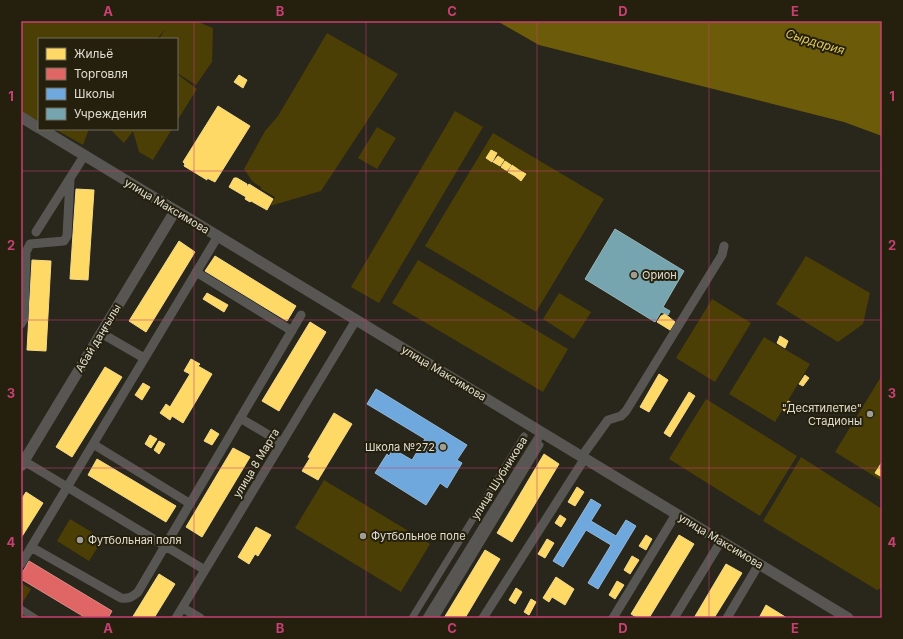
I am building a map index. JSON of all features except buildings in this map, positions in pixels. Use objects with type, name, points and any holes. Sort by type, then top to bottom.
[{"type":"street","name":"улица Максимова","points":[[21,117],[38,127]]},
{"type":"street","name":"улица Максимова","points":[[43,130],[845,617]]},
{"type":"street","points":[[36,232],[84,156]]},
{"type":"street","points":[[21,324],[24,319],[26,252],[30,244],[60,242],[66,238],[70,178]]},
{"type":"street","name":"Абай даңғылы","points":[[22,464],[175,211]]},
{"type":"street","points":[[21,564],[218,236]]},
{"type":"street","points":[[483,618],[583,457],[608,420],[621,416],[626,411],[722,255],[724,246]]},
{"type":"street","points":[[196,272],[292,331]]},
{"type":"street","points":[[31,547],[121,598],[128,599],[138,592],[301,315]]},
{"type":"street","name":"улица 8 Марта","points":[[176,618],[356,320]]},
{"type":"street","points":[[101,333],[144,358]]},
{"type":"street","points":[[240,418],[282,443]]},
{"type":"street","name":"улица Шубникова","points":[[427,618],[542,432]]},
{"type":"street","points":[[412,618],[524,436]]},
{"type":"street","points":[[93,444],[190,503]]},
{"type":"street","points":[[435,618],[540,445]]},
{"type":"street","points":[[22,464],[67,487],[205,570]]},
{"type":"street","points":[[613,618],[676,514]]},
{"type":"street","points":[[674,618],[721,541]]},
{"type":"street","points":[[727,618],[759,564]]},
{"type":"street","points":[[183,608],[200,618]]},
{"type":"street","points":[[21,609],[35,618]]},
{"type":"shaded area","points":[[21,21],[196,21],[213,28],[212,62],[196,85],[178,74],[178,38],[160,38],[165,29],[158,38],[38,38],[38,120],[21,112]]},
{"type":"shaded area","points":[[327,33],[398,74],[321,191],[270,206],[275,197],[261,189],[261,187],[253,182],[244,169],[265,131],[278,116]]},
{"type":"shaded area","points":[[178,75],[197,89],[178,119]]},
{"type":"shaded area","points":[[455,111],[483,127],[379,303],[351,287]]},
{"type":"shaded area","points":[[377,127],[396,138],[377,169],[358,158]]},
{"type":"shaded area","points":[[57,130],[89,130],[83,145]]},
{"type":"shaded area","points":[[111,130],[171,130],[153,160],[139,152],[133,131],[124,143]]},
{"type":"shaded area","points":[[493,133],[604,199],[536,312],[425,246]]},
{"type":"shaded area","points":[[806,256],[870,293],[863,324],[838,342],[776,304]]},
{"type":"shaded area","points":[[418,260],[568,349],[543,392],[392,303]]},
{"type":"shaded area","points":[[559,293],[591,312],[574,339],[543,319]]},
{"type":"shaded area","points":[[712,299],[751,323],[715,382],[676,358]]},
{"type":"shaded area","points":[[764,337],[810,364],[775,422],[729,394]]},
{"type":"shaded area","name":"\"Десятилетие\" Стадионы","points":[[882,375],[882,481],[835,452]]},
{"type":"shaded area","points":[[706,399],[797,456],[760,516],[669,459]]},
{"type":"shaded area","points":[[801,457],[882,509],[882,588],[877,590],[763,521]]},
{"type":"shaded area","name":"Футбольное поле","points":[[324,480],[430,544],[401,592],[295,528]]},
{"type":"shaded area","name":"Футбольная поля","points":[[70,519],[103,539],[89,561],[57,541]]},
{"type":"shaded area","points":[[21,583],[31,589],[21,605]]},
{"type":"shaded area","points":[[21,605],[42,618],[21,618]]},
{"type":"water","name":"Сырдария","points":[[497,21],[882,21],[882,136],[844,122],[539,45]]},
{"type":"place","name":"Орион","points":[[634,275]]},
{"type":"place","name":"\"Десятилетие\" Стадионы","points":[[870,414]]},
{"type":"place","name":"Школа №272","points":[[443,447]]},
{"type":"place","name":"Футбольное поле","points":[[363,536]]},
{"type":"place","name":"Футбольная поля","points":[[80,540]]}]
